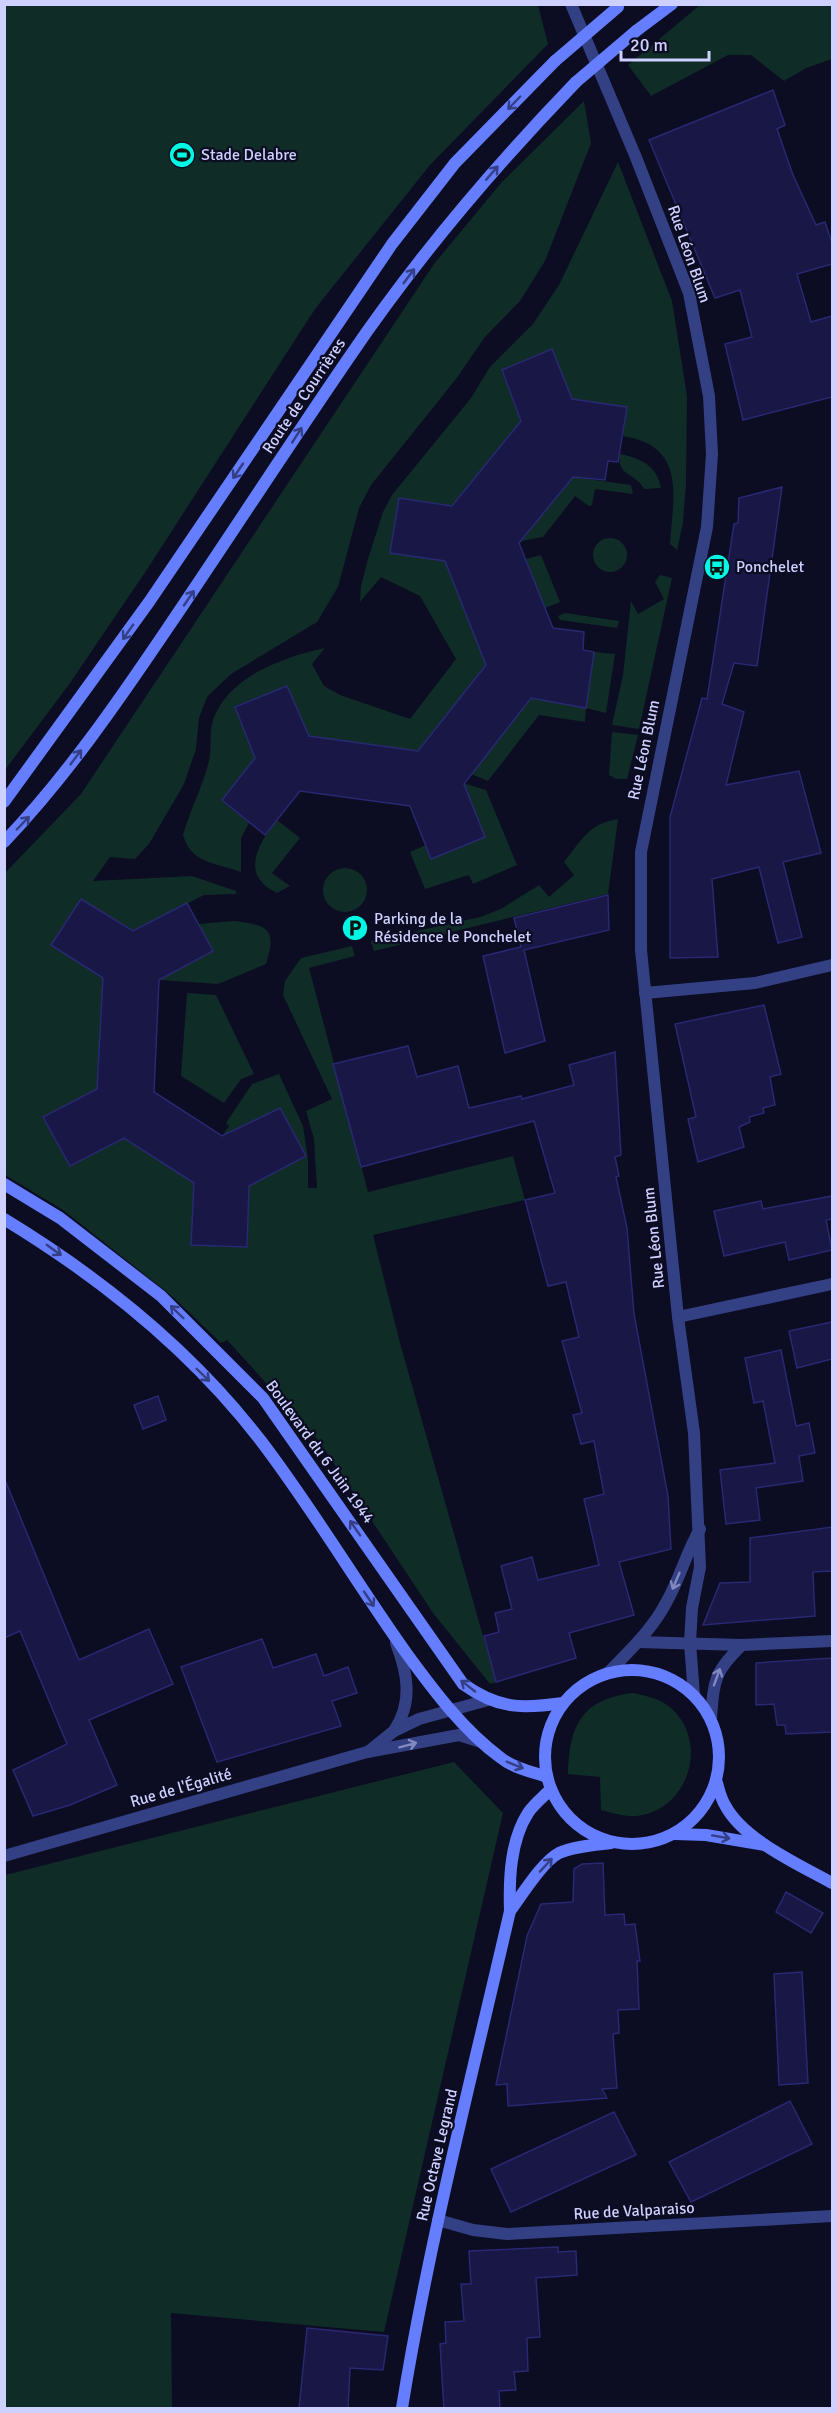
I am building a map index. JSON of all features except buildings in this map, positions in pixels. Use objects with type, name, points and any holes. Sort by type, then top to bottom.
[{"type":"main road","name":"Route de Courrières","points":[[4,842],[41,803],[136,675],[350,356],[454,217],[532,127],[576,82],[672,4]]},
{"type":"main road","name":"Route de Courrières","points":[[4,802],[17,788],[149,602],[392,244],[455,163],[555,61],[620,6]]},
{"type":"main road","name":"Boulevard du 6 Juin 1944","points":[[4,1184],[60,1218],[161,1296],[263,1398],[463,1684],[488,1700],[526,1707],[563,1703]]},
{"type":"main road","points":[[4,1220],[47,1245],[106,1288],[160,1333],[224,1395],[262,1442],[392,1634],[450,1709],[502,1760],[549,1783]]},
{"type":"main road","points":[[627,1670],[656,1673],[678,1682],[694,1695],[711,1718],[719,1744],[720,1761],[717,1783],[704,1808],[693,1822],[657,1842],[636,1845],[612,1842],[590,1834],[574,1823],[558,1805],[549,1783],[545,1747],[550,1727],[563,1703],[586,1683],[608,1673],[627,1670]]},
{"type":"main road","name":"Rue Octave Legrand","points":[[402,2409],[414,2336],[438,2220],[510,1911],[509,1879],[518,1837],[528,1814],[549,1783]]},
{"type":"main road","points":[[717,1783],[725,1805],[734,1819],[766,1846],[832,1883]]},
{"type":"main road","points":[[675,1834],[706,1835],[766,1846]]},
{"type":"main road","name":"Rue Octave Legrand","points":[[510,1911],[534,1879],[557,1854],[573,1848],[612,1842]]},
{"type":"street","name":"Rue Léon Blum","points":[[571,4],[635,155],[689,293],[709,396],[712,454],[707,527],[641,852],[641,950],[678,1317],[694,1434],[700,1528],[700,1567],[692,1608],[690,1643],[694,1695]]},
{"type":"street","points":[[645,993],[755,983],[832,965]]},
{"type":"street","points":[[678,1317],[832,1284]]},
{"type":"street","points":[[608,1673],[638,1642],[667,1603],[687,1552],[700,1528]]},
{"type":"street","name":"Rue de l'Égalité","points":[[392,1634],[402,1657],[408,1694],[405,1712],[394,1731]]},
{"type":"street","points":[[638,1642],[742,1646],[832,1641]]},
{"type":"street","points":[[711,1718],[714,1684],[722,1664],[742,1646]]},
{"type":"street","name":"Rue de l'Égalité","points":[[367,1752],[394,1731],[418,1719],[488,1700]]},
{"type":"street","name":"Rue de l'Égalité","points":[[4,1856],[367,1752],[459,1735],[487,1745]]},
{"type":"street","name":"Rue de Valparaiso","points":[[438,2220],[473,2230],[507,2234],[832,2216]]},
{"type":"green space","name":"Stade Delabre","points":[[4,5],[538,5],[548,44],[430,165],[315,309],[146,571],[70,683],[5,770]]},
{"type":"green space","points":[[700,5],[832,5],[832,59],[806,68],[784,81],[751,55],[728,55],[651,96],[628,65]]},
{"type":"green space","points":[[584,101],[591,143],[545,261],[520,301],[485,337],[456,379],[371,485],[359,508],[338,587],[317,622],[231,674],[207,697],[199,718],[196,749],[184,784],[149,844],[135,859],[110,857],[93,881],[192,876],[236,891],[236,894],[204,895],[133,931],[51,945],[103,978],[97,1089],[43,1118],[70,1166],[124,1138],[194,1183],[192,1245],[247,1247],[249,1186],[305,1156],[280,1108],[222,1136],[229,1126],[226,1123],[252,1084],[279,1074],[303,1126],[308,1159],[308,1188],[317,1188],[314,1139],[306,1111],[332,1099],[283,995],[285,981],[301,958],[352,946],[355,956],[309,968],[368,1192],[513,1156],[525,1200],[373,1235],[400,1343],[496,1682],[490,1684],[433,1613],[319,1441],[227,1340],[221,1343],[173,1297],[63,1210],[5,1175],[4,874],[81,794],[434,264],[501,183]]},
{"type":"green space","points":[[618,162],[672,301],[687,396],[686,483],[683,523],[677,550],[670,544],[673,509],[672,476],[667,462],[658,450],[644,442],[623,436],[627,407],[572,399],[552,349],[502,371],[521,421],[452,506],[399,498],[390,552],[445,561],[486,665],[418,751],[309,736],[287,687],[235,706],[263,752],[222,800],[249,823],[241,838],[241,872],[198,857],[187,845],[183,835],[209,761],[213,720],[220,705],[244,680],[276,663],[325,648],[312,664],[324,686],[340,695],[410,719],[456,659],[420,596],[381,577],[360,602],[361,586],[383,512],[392,495],[471,398],[490,367],[533,324],[559,285]]},
{"type":"green space","points":[[620,454],[647,464],[656,474],[661,488],[644,489],[624,471]]},
{"type":"green space","points":[[573,477],[631,485],[633,494],[595,489],[592,505],[589,506],[575,496],[543,537],[521,541]]},
{"type":"green space","points":[[610,538],[622,543],[627,555],[622,567],[610,572],[598,567],[593,555],[598,543]]},
{"type":"green space","points":[[541,555],[560,602],[545,608],[526,559]]},
{"type":"green space","points":[[660,575],[672,578],[639,729],[612,725],[623,675],[631,601],[638,614],[664,599],[655,582]]},
{"type":"green space","points":[[565,613],[619,621],[617,628],[560,620],[558,616]]},
{"type":"green space","points":[[594,652],[615,654],[606,713],[586,708],[585,722],[539,715],[488,781],[471,774],[531,698],[586,707]]},
{"type":"green space","points":[[612,732],[638,735],[627,779],[616,779],[609,775]]},
{"type":"green space","points":[[463,783],[486,790],[517,865],[473,884],[469,875],[425,889],[410,852],[426,845]]},
{"type":"green space","points":[[618,819],[608,894],[374,951],[371,941],[480,917],[501,909],[539,885],[549,897],[574,875],[564,862],[586,834],[600,824]]},
{"type":"green space","points":[[277,820],[300,838],[272,873],[290,886],[277,893],[265,886],[255,868],[259,849]]},
{"type":"green space","points":[[345,868],[354,869],[361,874],[366,881],[366,899],[361,906],[354,911],[345,912],[336,911],[329,906],[324,899],[323,890],[324,881],[329,874],[336,869]]},
{"type":"green space","points":[[234,921],[255,924],[267,931],[271,943],[266,964],[218,984],[159,980],[213,951],[198,924]]},
{"type":"green space","points":[[187,993],[216,995],[254,1074],[241,1079],[224,1103],[181,1076]]},
{"type":"green space","points":[[633,1693],[658,1700],[671,1708],[683,1722],[689,1739],[691,1756],[688,1773],[669,1802],[655,1811],[637,1816],[601,1810],[600,1777],[568,1774],[571,1742],[582,1717],[601,1701]]},
{"type":"green space","points":[[454,1762],[503,1813],[384,2332],[171,2313],[172,2408],[5,2408],[5,1875]]},
{"type":"place","name":"Stade Delabre","points":[[182,155]]},
{"type":"place","name":"Ponchelet","points":[[717,567]]},
{"type":"place","name":"Parking de la Résidence le Ponchelet","points":[[355,928]]}]
